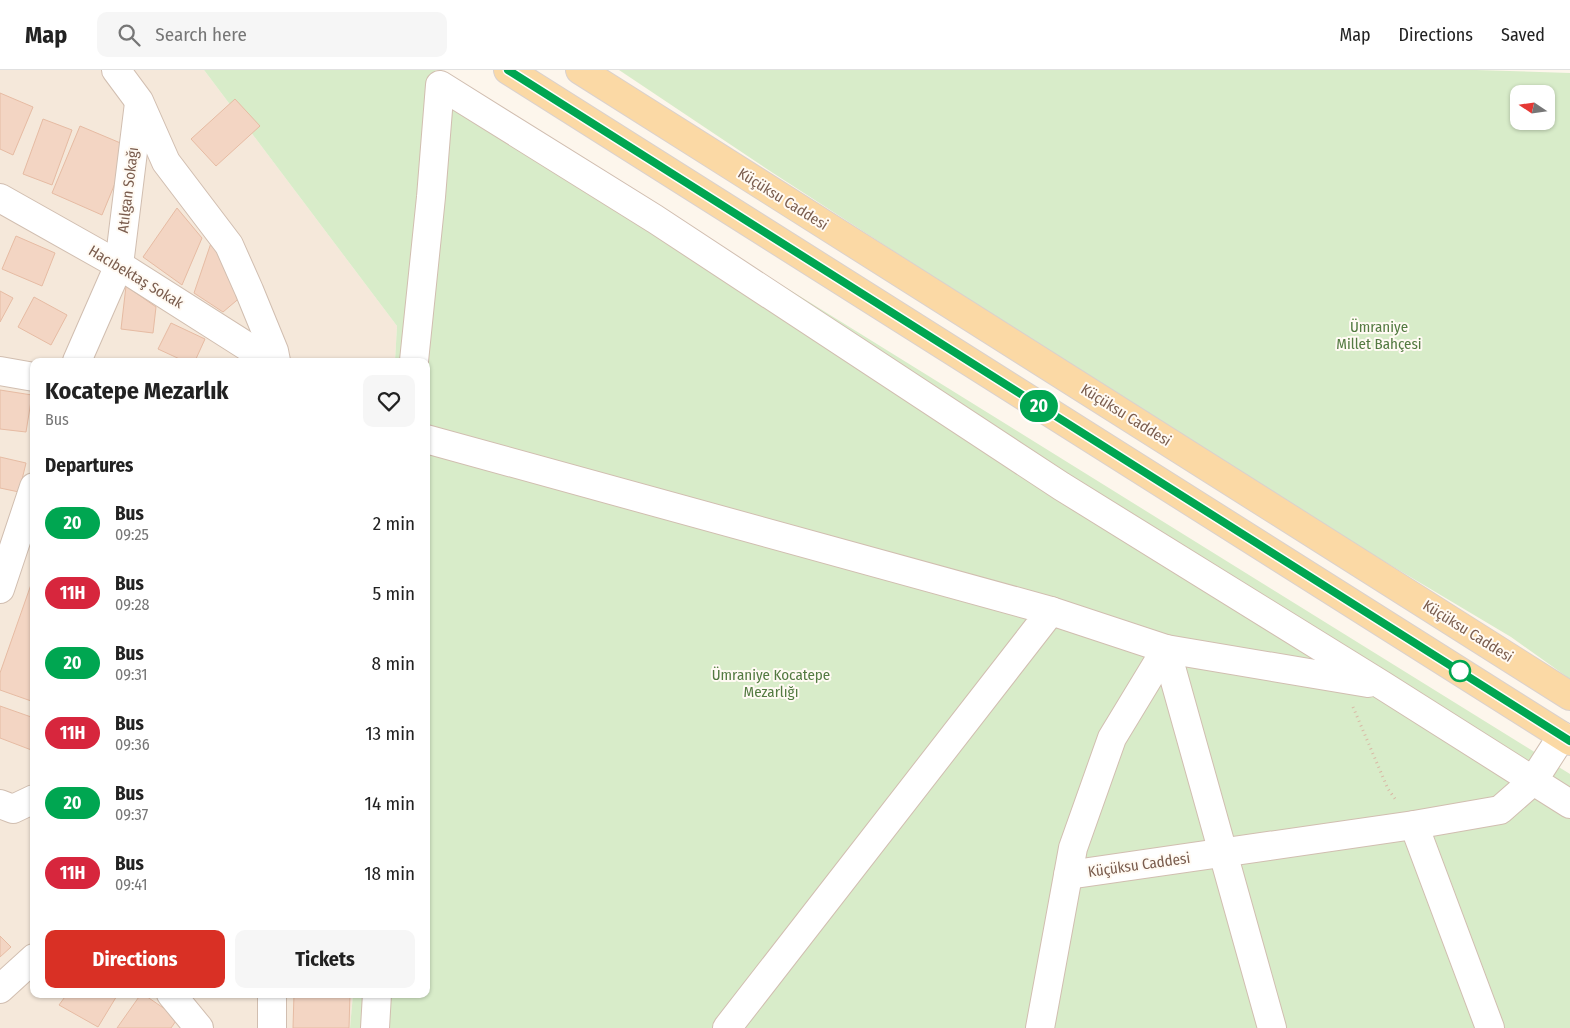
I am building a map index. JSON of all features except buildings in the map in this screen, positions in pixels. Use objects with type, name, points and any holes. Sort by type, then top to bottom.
[{"type":"main road","name":"Küçüksu Caddesi","points":[[508,70],[1567,733]]},
{"type":"main road","name":"Küçüksu Caddesi","points":[[580,70],[1570,696]]},
{"type":"street","points":[[116,70],[139,101],[166,162],[229,246],[249,290],[275,358]]},
{"type":"street","points":[[414,358],[432,197],[440,85],[655,219],[1061,486],[1570,804]]},
{"type":"street","name":"Atılgan Sokağı","points":[[78,358],[119,265],[139,101]]},
{"type":"street","name":"Hacıbektaş Sokak","points":[[0,198],[119,265],[265,358]]},
{"type":"street","points":[[0,371],[30,376]]},
{"type":"street","points":[[430,440],[1051,610],[1166,649],[1382,685]]},
{"type":"street","points":[[0,589],[30,498]]},
{"type":"street","points":[[727,1028],[1051,610]]},
{"type":"street","points":[[1166,649],[1272,1028]]},
{"type":"street","points":[[1040,1028],[1073,848],[1112,738],[1166,649]]},
{"type":"street","name":"Küçüksu Caddesi","points":[[1068,875],[1414,826],[1500,810],[1533,781],[1567,733]]},
{"type":"street","points":[[0,804],[13,808],[30,802]]},
{"type":"street","points":[[1414,826],[1490,1028]]},
{"type":"street","points":[[0,989],[30,962]]},
{"type":"street","points":[[174,998],[199,1028]]},
{"type":"street","points":[[270,1028],[272,998]]},
{"type":"street","points":[[375,1028],[377,998]]},
{"type":"path","points":[[1340,679],[1388,790],[1414,826]]},
{"type":"shaded area","points":[[0,70],[204,70],[397,326],[395,358],[30,358],[30,998],[353,998],[350,1028],[0,1028]]},
{"type":"green space","name":"Ümraniye Kocatepe Mezarlığı","points":[[204,70],[435,70],[1570,774],[1570,1028],[350,1028],[353,998],[430,998],[430,358],[395,358],[397,326]]},
{"type":"green space","name":"Ümraniye Millet Bahçesi","points":[[619,70],[1476,70],[1570,73],[1570,679],[1511,637],[1184,442],[1076,369],[773,173]]},
{"type":"bus line","name":"20","points":[[508,70],[1570,741]]}]
